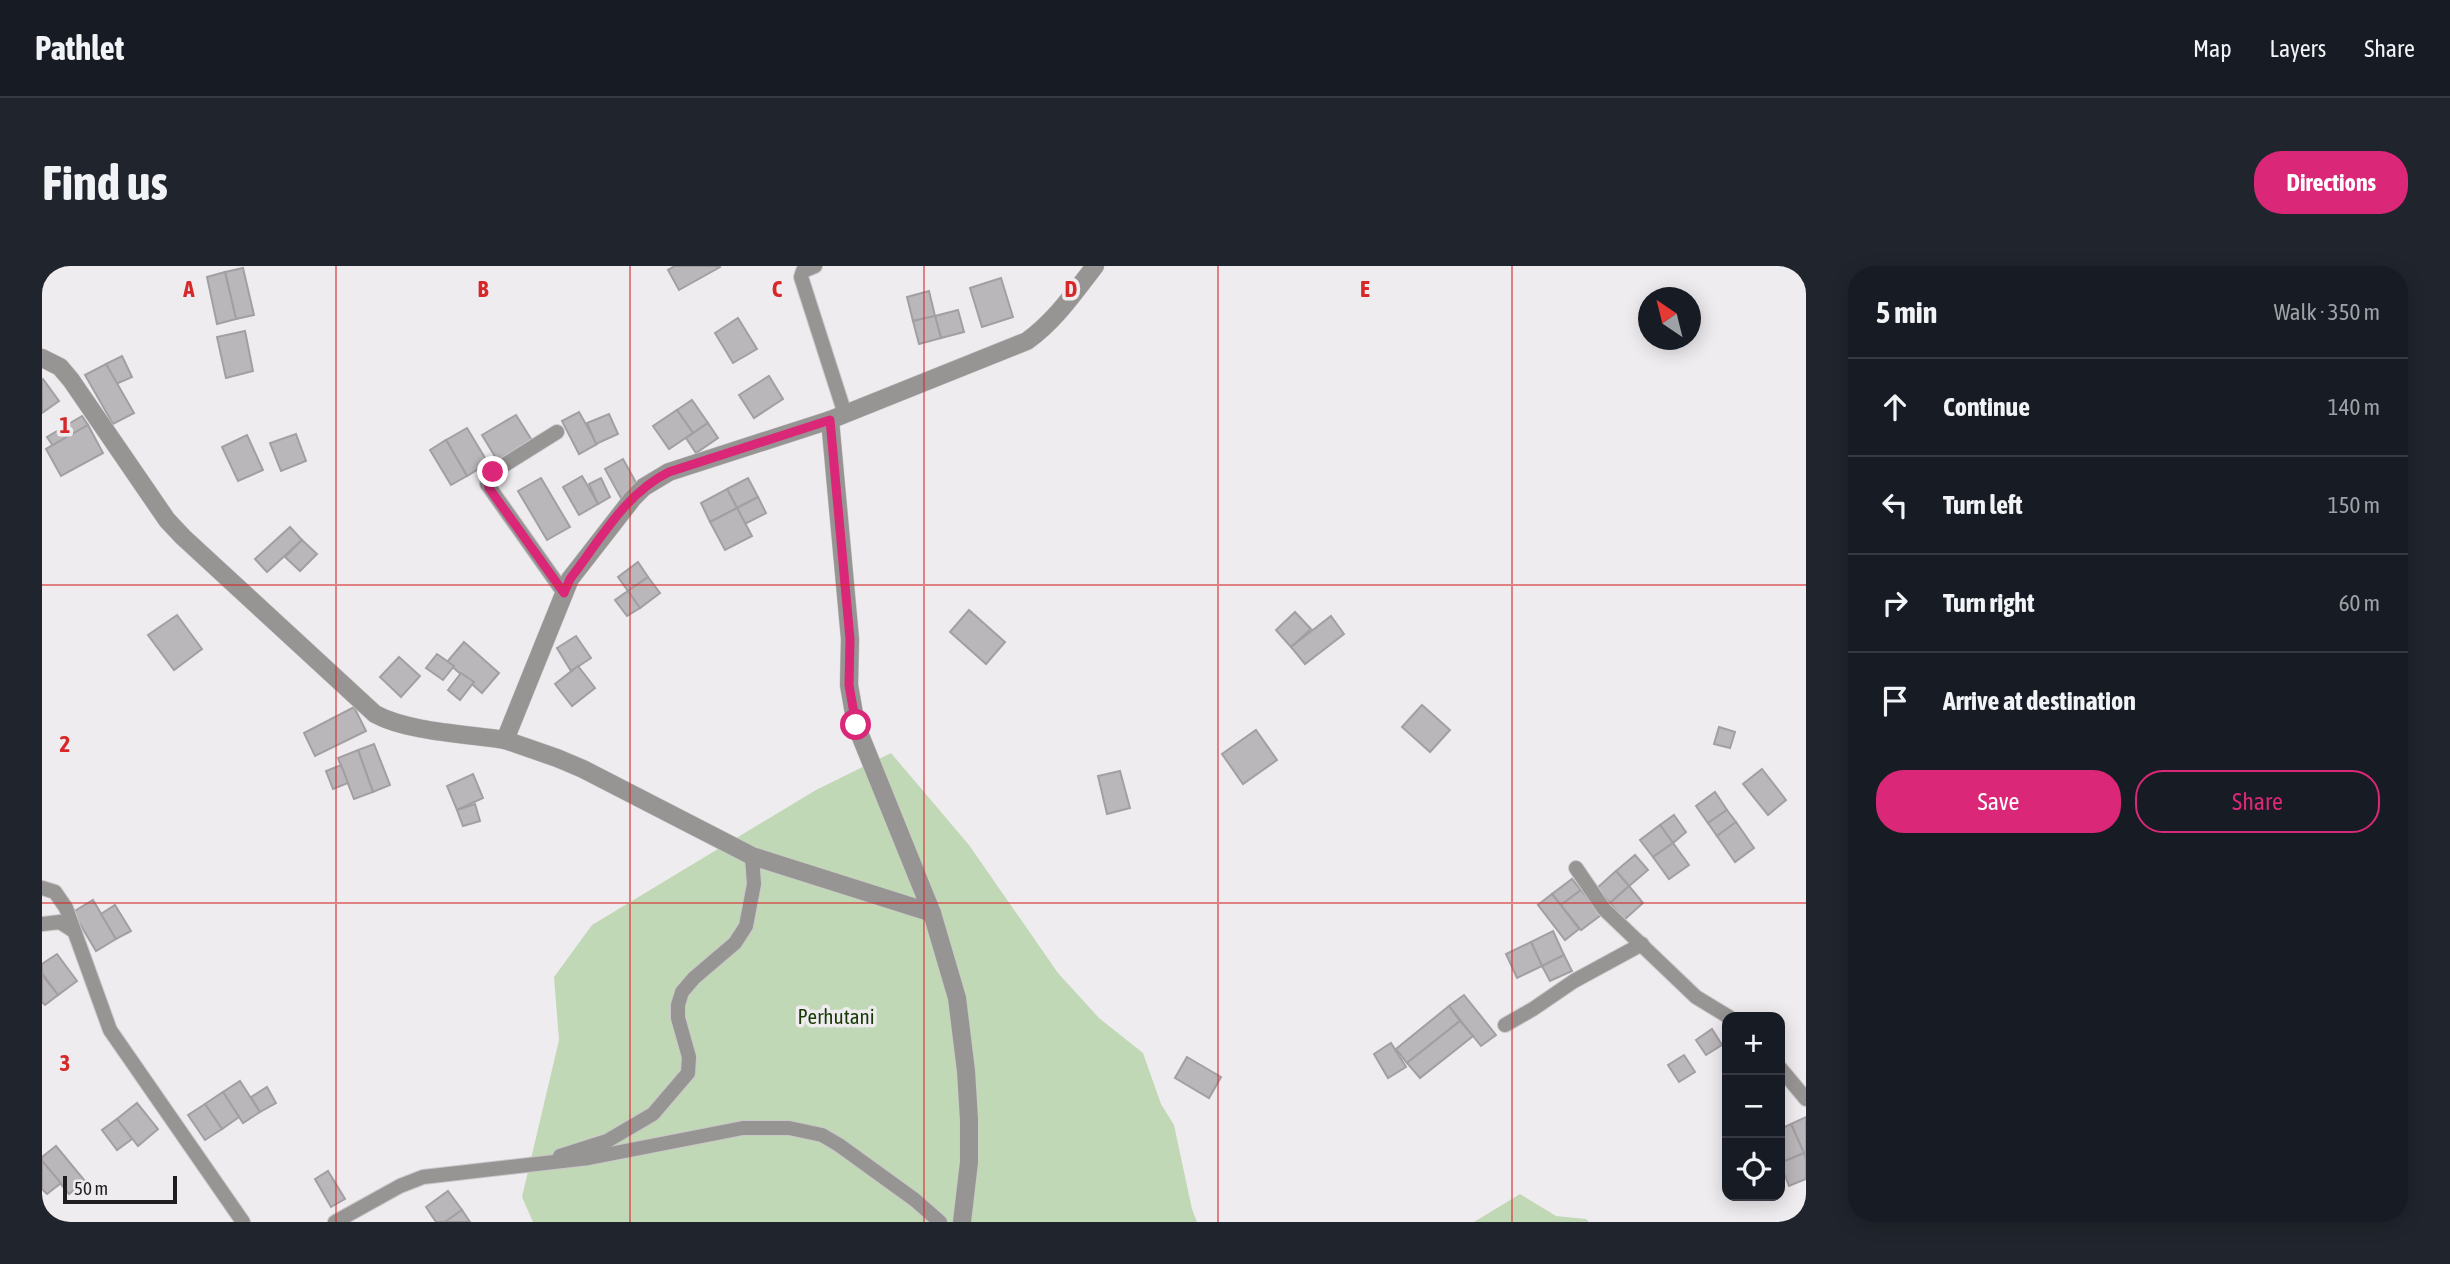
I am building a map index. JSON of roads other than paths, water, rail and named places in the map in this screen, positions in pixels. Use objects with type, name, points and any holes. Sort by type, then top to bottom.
[{"type":"street","points":[[815,266],[803,271],[801,277],[838,417],[849,626],[849,685],[863,745],[932,913],[957,998],[966,1070],[970,1148],[962,1222]]},
{"type":"street","points":[[505,740],[570,579],[633,498],[656,478],[838,417],[1027,341],[1043,330],[1095,266]]},
{"type":"street","points":[[42,358],[60,368],[71,380],[167,520],[375,714],[385,720],[405,725],[505,740],[557,758],[752,856],[932,913]]},
{"type":"street","points":[[557,432],[493,472],[487,484],[564,593]]},
{"type":"street","points":[[540,1164],[607,1141],[653,1114],[688,1073],[690,1057],[678,1018],[678,1005],[682,992],[694,978],[735,943],[746,926],[754,884],[752,856]]},
{"type":"street","points":[[1576,868],[1604,909],[1696,997],[1722,1013]]},
{"type":"street","points":[[42,888],[58,895],[75,932],[110,1030],[243,1222]]},
{"type":"street","points":[[42,924],[60,922],[75,932]]},
{"type":"street","points":[[1505,1025],[1533,1010],[1573,981],[1642,944]]},
{"type":"street","points":[[1785,1074],[1806,1099]]},
{"type":"street","points":[[335,1222],[400,1186],[423,1177],[589,1158],[743,1128],[789,1128],[822,1135],[915,1200],[940,1222]]},
{"type":"street","points":[[1800,1222],[1806,1219]]},
{"type":"park label","name":"Perhutani","points":[[836,1016]]}]
